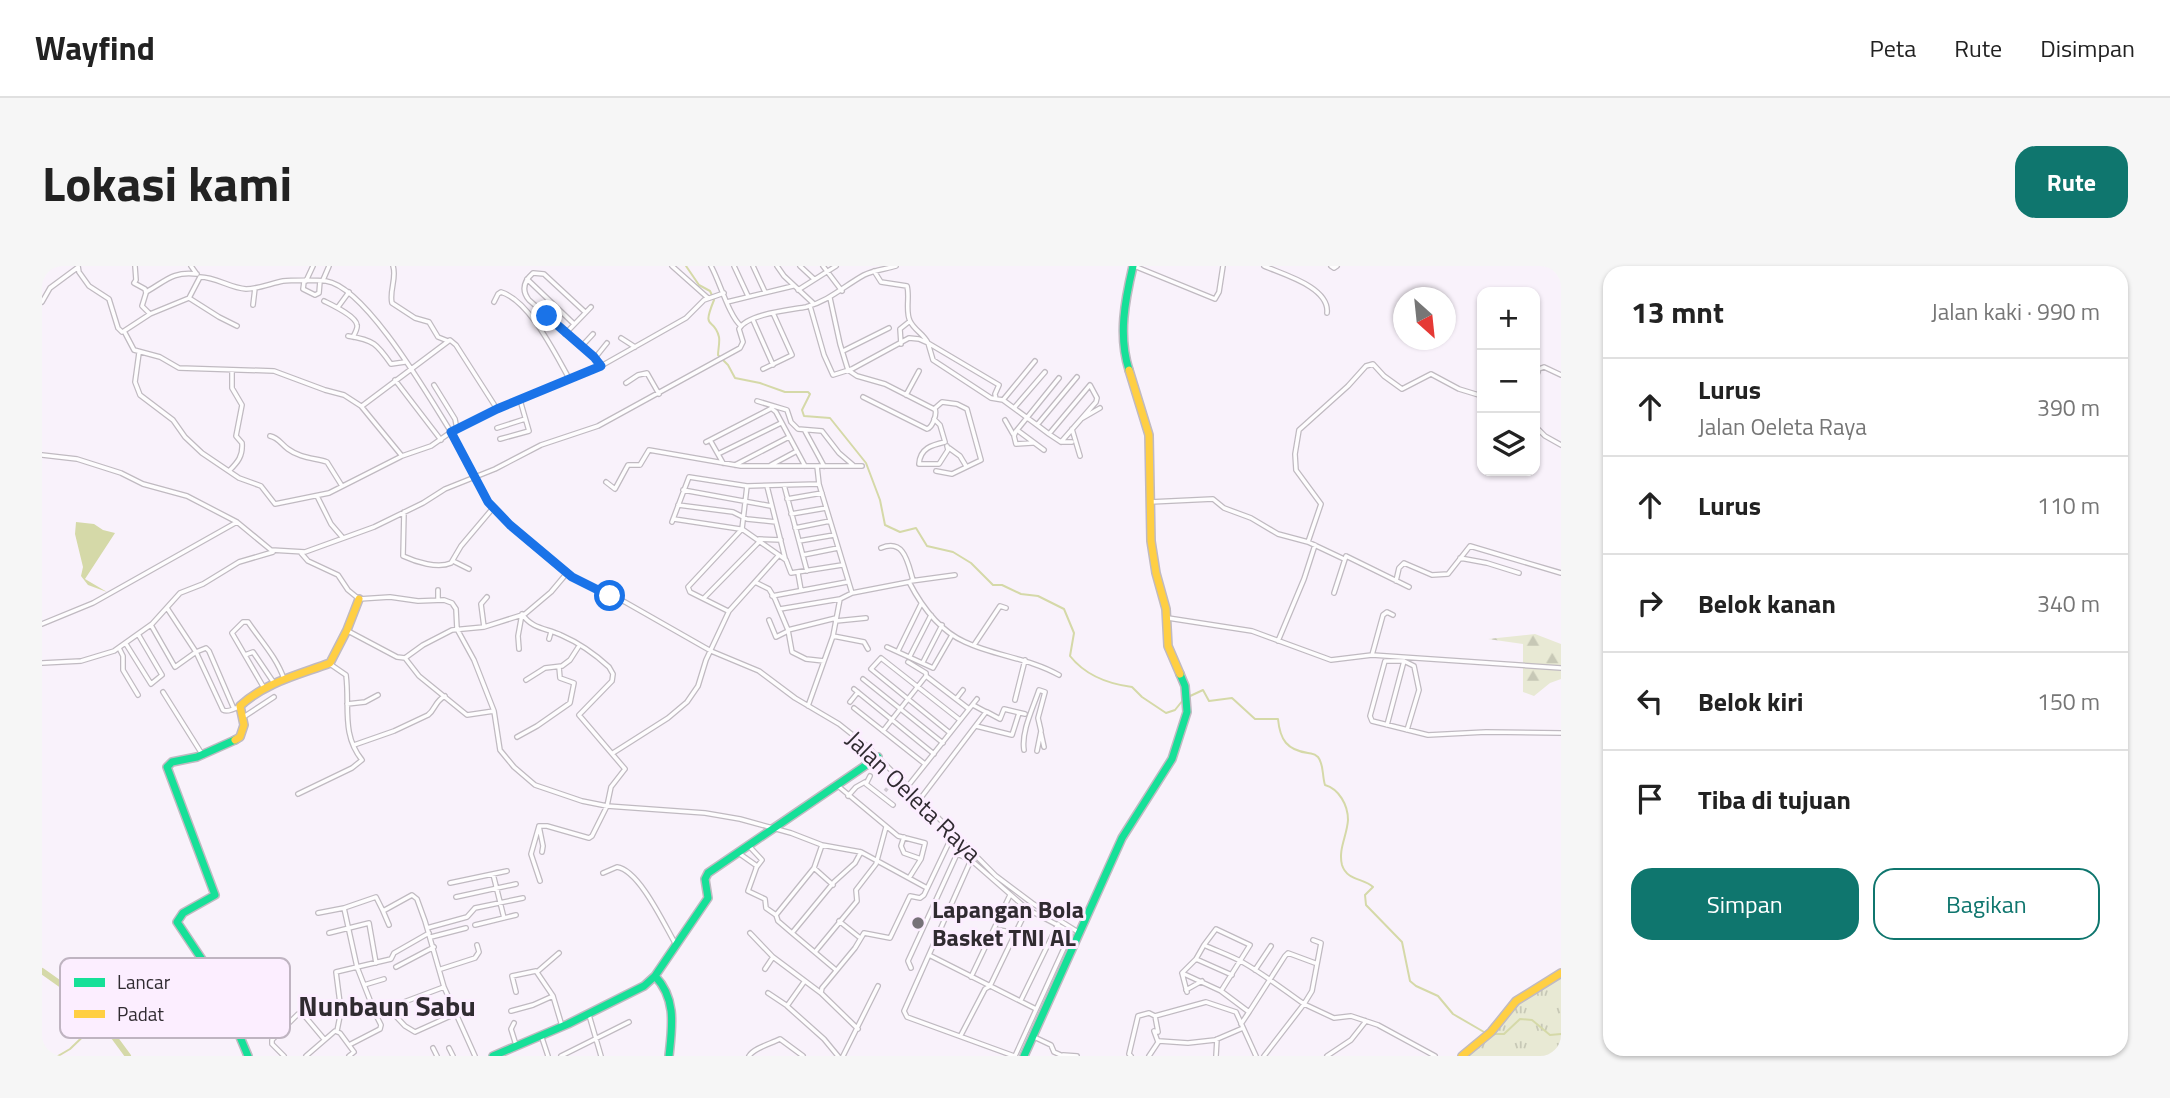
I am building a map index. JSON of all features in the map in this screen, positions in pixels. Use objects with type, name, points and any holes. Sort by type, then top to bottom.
[{"type":"main road","points":[[1024,1056],[1122,838],[1172,759],[1185,724],[1185,692],[1180,670],[1168,646],[1164,598],[1156,573],[1150,502],[1152,454],[1149,435],[1126,368],[1123,346],[1124,307],[1133,266]]},
{"type":"main road","points":[[201,958],[176,920],[180,915],[215,896],[167,768],[172,762],[202,754],[240,737],[244,728],[243,718],[237,708],[264,688],[330,663],[359,599]]},
{"type":"main road","points":[[493,1056],[503,1054],[640,989],[655,976],[708,898],[706,875],[878,757]]},
{"type":"main road","points":[[1462,1056],[1490,1033],[1516,1001],[1561,973]]},
{"type":"main road","points":[[655,976],[664,986],[673,1008],[669,1056]]},
{"type":"main road","points":[[240,1038],[248,1056]]},
{"type":"street","points":[[135,266],[134,283],[144,287],[146,292]]},
{"type":"street","points":[[191,266],[198,276]]},
{"type":"street","points":[[313,266],[303,289],[315,295],[319,293],[321,281],[330,266]]},
{"type":"street","points":[[393,266],[395,272],[391,302],[415,318],[429,322],[438,337],[456,345],[497,409]]},
{"type":"street","points":[[672,266],[710,298]]},
{"type":"street","points":[[42,663],[88,660],[119,648],[151,625],[180,593],[206,582],[234,564],[275,551],[300,552],[343,538],[404,512],[445,489],[541,445],[598,425],[726,355],[742,345],[741,326],[733,317],[711,266]]},
{"type":"street","points":[[734,266],[748,296]]},
{"type":"street","points":[[753,266],[765,292]]},
{"type":"street","points":[[777,266],[812,305],[832,374],[848,370],[911,338],[928,343],[999,385],[996,399]]},
{"type":"street","points":[[800,266],[814,279]]},
{"type":"street","points":[[823,266],[842,291]]},
{"type":"street","points":[[798,290],[836,266]]},
{"type":"street","points":[[741,326],[773,313],[812,305],[830,298],[874,271],[896,266]]},
{"type":"street","points":[[1133,266],[1215,299],[1219,292],[1223,266]]},
{"type":"street","points":[[1264,266],[1309,285],[1326,303],[1327,313]]},
{"type":"street","points":[[1331,266],[1337,266]]},
{"type":"street","points":[[42,302],[50,288],[78,267],[93,290],[109,299],[118,328],[124,331],[132,348],[139,353],[160,358],[175,368],[279,373],[344,395],[361,406],[402,456]]},
{"type":"street","points":[[874,271],[881,282],[908,287],[910,321],[928,343],[933,360],[991,398],[1003,400],[1061,442],[1072,442]]},
{"type":"street","points":[[585,312],[544,274],[537,272],[527,279],[524,287],[526,296],[601,366]]},
{"type":"street","points":[[150,314],[142,306],[146,292],[158,282],[178,273],[213,278],[239,288],[255,288],[286,280],[321,281],[349,292],[338,307]]},
{"type":"street","points":[[124,331],[150,314],[189,298],[198,276]]},
{"type":"street","points":[[527,279],[574,324]]},
{"type":"street","points":[[727,302],[793,286]]},
{"type":"street","points":[[253,305],[255,288]]},
{"type":"street","name":"Jalan Oeleta Raya","points":[[349,292],[366,308],[405,362],[451,432],[494,508],[525,539],[589,587],[625,602],[711,651],[759,671],[808,706],[839,724],[878,757],[953,834],[1012,889],[1080,933]]},
{"type":"street","points":[[494,302],[501,292],[516,300],[534,321],[570,380]]},
{"type":"street","points":[[139,353],[135,382],[140,395],[173,419],[197,449],[246,482],[261,486],[274,503],[317,496],[402,456],[426,448],[497,409],[601,366],[686,318],[699,303],[722,294]]},
{"type":"street","points":[[189,298],[237,326]]},
{"type":"street","points":[[830,298],[848,370]]},
{"type":"street","points":[[324,301],[338,307],[357,323],[351,336],[369,340],[377,345],[390,364],[405,362]]},
{"type":"street","points":[[565,334],[591,307]]},
{"type":"street","points":[[763,369],[790,357],[792,353],[773,313]]},
{"type":"street","points":[[752,320],[773,365]]},
{"type":"street","points":[[901,344],[900,329],[910,321]]},
{"type":"street","points":[[843,351],[889,328]]},
{"type":"street","points":[[581,347],[593,334]]},
{"type":"street","points":[[621,338],[635,347]]},
{"type":"street","points":[[361,406],[448,341]]},
{"type":"street","points":[[595,358],[607,343]]},
{"type":"street","points":[[1003,400],[1035,361]]},
{"type":"street","points":[[1308,542],[1321,506],[1310,485],[1296,470],[1295,454],[1299,430],[1366,366],[1373,363],[1384,376],[1402,389],[1431,374],[1459,389],[1477,394]]},
{"type":"street","points":[[1540,368],[1545,366],[1561,375]]},
{"type":"street","points":[[229,471],[239,461],[243,452],[242,443],[236,436],[242,405],[232,388],[232,370]]},
{"type":"street","points":[[848,370],[936,411],[930,429],[926,429],[863,397]]},
{"type":"street","points":[[906,395],[919,371]]},
{"type":"street","points":[[1014,408],[1045,372]]},
{"type":"street","points":[[626,383],[647,373],[659,394]]},
{"type":"street","points":[[1037,425],[1077,377]]},
{"type":"street","points":[[1014,436],[1025,417],[1059,378]]},
{"type":"street","points":[[395,380],[441,440]]},
{"type":"street","points":[[434,385],[455,418],[457,429]]},
{"type":"street","points":[[1049,434],[1090,385],[1097,398],[1061,442]]},
{"type":"street","points":[[500,439],[529,431],[520,400]]},
{"type":"street","points":[[757,401],[770,407],[786,409],[793,426],[800,430],[822,431],[839,453],[854,466]]},
{"type":"street","points":[[934,409],[942,402],[957,404],[967,409],[981,461],[952,474],[936,471]]},
{"type":"street","points":[[770,407],[805,466]]},
{"type":"street","points":[[723,463],[708,441],[770,407]]},
{"type":"street","points":[[1081,419],[1100,408]]},
{"type":"street","points":[[497,428],[525,419]]},
{"type":"street","points":[[934,419],[940,425],[948,450],[939,464],[919,464],[919,459],[931,444],[946,444]]},
{"type":"street","points":[[1005,420],[1016,444],[1034,443]]},
{"type":"street","points":[[718,454],[781,423]]},
{"type":"street","points":[[1072,429],[1080,457]]},
{"type":"street","points":[[805,430],[824,466]]},
{"type":"street","points":[[1017,430],[1044,450]]},
{"type":"street","points":[[1540,431],[1561,445]]},
{"type":"street","points":[[270,436],[277,438],[287,449],[298,455],[327,463],[342,486]]},
{"type":"street","points":[[735,465],[789,437]]},
{"type":"street","points":[[946,444],[960,456],[966,466]]},
{"type":"street","points":[[606,482],[615,489],[628,465],[640,465],[649,450],[735,465],[862,466]]},
{"type":"street","points":[[770,465],[797,451]]},
{"type":"street","points":[[42,455],[68,457],[109,468],[143,484],[187,496],[237,522],[275,551]]},
{"type":"street","points":[[817,466],[819,484],[852,593]]},
{"type":"street","points":[[786,560],[742,529],[732,530],[673,520],[687,478],[747,486],[819,484]]},
{"type":"street","points":[[784,485],[807,571]]},
{"type":"street","points":[[729,611],[690,592],[688,587],[742,529],[747,486]]},
{"type":"street","points":[[767,486],[790,572],[842,565]]},
{"type":"street","points":[[682,490],[771,506]]},
{"type":"street","points":[[787,499],[822,493]]},
{"type":"street","points":[[317,496],[331,524],[343,538]]},
{"type":"street","points":[[1150,502],[1213,499],[1225,509],[1251,518],[1278,534],[1308,542],[1343,559]]},
{"type":"street","points":[[678,505],[776,522]]},
{"type":"street","points":[[404,512],[403,556],[444,566],[453,561],[461,546],[494,508]]},
{"type":"street","points":[[791,514],[826,508]]},
{"type":"street","points":[[795,528],[830,521]]},
{"type":"street","points":[[42,624],[78,611],[109,595],[237,522]]},
{"type":"street","points":[[799,541],[834,535]]},
{"type":"street","points":[[758,540],[781,540]]},
{"type":"street","points":[[704,598],[755,548],[758,540]]},
{"type":"street","points":[[881,548],[891,545],[904,553],[911,581],[921,604],[952,634],[974,645],[1025,660],[1059,675]]},
{"type":"street","points":[[1278,641],[1315,545]]},
{"type":"street","points":[[1396,582],[1399,568],[1404,563],[1432,575],[1450,573],[1471,546],[1561,573]]},
{"type":"street","points":[[803,555],[838,548]]},
{"type":"street","points":[[300,552],[308,561],[338,575],[348,590],[359,599],[390,597],[418,601],[447,600],[454,606],[457,629],[474,660],[494,711],[502,753],[535,785],[582,801],[607,806],[705,813],[740,819],[822,845],[860,852],[927,888]]},
{"type":"street","points":[[613,753],[668,718],[687,702],[698,685],[729,611],[779,555]]},
{"type":"street","points":[[1334,593],[1346,556],[1409,587]]},
{"type":"street","points":[[1460,558],[1519,573]]},
{"type":"street","points":[[453,561],[469,569]]},
{"type":"street","points":[[347,630],[397,657],[405,658],[434,638],[457,629],[484,627],[529,612],[567,573]]},
{"type":"street","points":[[798,573],[800,590]]},
{"type":"street","points":[[779,609],[840,599],[852,593],[911,581],[955,575]]},
{"type":"street","points":[[755,582],[769,589],[788,630],[793,653],[806,659],[824,661]]},
{"type":"street","points":[[772,596],[847,582]]},
{"type":"street","points":[[438,590],[438,600]]},
{"type":"street","points":[[484,627],[481,604],[487,597]]},
{"type":"street","points":[[808,706],[833,636],[840,599]]},
{"type":"street","points":[[898,651],[921,604]]},
{"type":"street","points":[[974,645],[1000,606],[1006,608]]},
{"type":"street","points":[[151,625],[175,667],[196,652],[206,648],[237,708],[223,710],[196,652],[167,608]]},
{"type":"street","points":[[1372,655],[1383,615],[1387,612],[1393,615]]},
{"type":"street","points":[[522,614],[527,622],[579,646],[604,662],[613,674],[612,681],[579,715],[625,769],[611,787],[599,826],[589,838],[547,825],[539,826]]},
{"type":"street","points":[[519,649],[517,636],[522,614]]},
{"type":"street","points":[[910,656],[931,615]]},
{"type":"street","points":[[769,620],[776,637],[788,630],[836,619],[866,618]]},
{"type":"street","points":[[1167,618],[1239,628],[1331,660],[1372,655],[1561,668]]},
{"type":"street","points":[[264,688],[232,633],[240,624],[247,622],[279,665],[284,679]]},
{"type":"street","points":[[923,662],[942,625]]},
{"type":"street","points":[[550,639],[551,632]]},
{"type":"street","points":[[126,643],[150,684],[162,675],[138,634]]},
{"type":"street","points":[[887,647],[932,668],[952,634]]},
{"type":"street","points":[[833,636],[863,642],[868,649]]},
{"type":"street","points":[[526,680],[545,668],[559,667],[570,660],[579,646]]},
{"type":"street","points":[[119,648],[123,656],[123,670],[138,695]]},
{"type":"street","points":[[245,656],[253,652],[274,683]]},
{"type":"street","points":[[405,658],[419,676],[469,716],[494,711]]},
{"type":"street","points":[[950,733],[871,669],[881,659],[960,720]]},
{"type":"street","points":[[1015,700],[1025,660]]},
{"type":"street","points":[[1407,730],[1419,690],[1414,666],[1404,661],[1385,661],[1370,718],[1372,720],[1387,725],[1407,730],[1432,735],[1561,733]]},
{"type":"street","points":[[1387,725],[1404,661]]},
{"type":"street","points":[[908,662],[926,673],[926,676],[969,709]]},
{"type":"street","points":[[298,794],[362,761],[354,749],[347,728],[346,675],[330,663]]},
{"type":"street","points":[[517,737],[570,703],[574,683],[560,678],[559,667]]},
{"type":"street","points":[[883,731],[926,676]]},
{"type":"street","points":[[863,679],[943,742]]},
{"type":"street","points":[[127,690],[133,687]]},
{"type":"street","points":[[850,702],[856,690],[934,754]]},
{"type":"street","points":[[956,700],[963,690]]},
{"type":"street","points":[[1024,750],[1030,717],[1039,690],[1045,692],[1038,720],[1044,747]]},
{"type":"street","points":[[163,692],[202,754]]},
{"type":"street","points":[[347,704],[365,702],[378,695]]},
{"type":"street","points":[[354,745],[428,715],[435,703],[445,696]]},
{"type":"street","points":[[243,718],[274,697]]},
{"type":"street","points":[[908,786],[977,699]]},
{"type":"street","points":[[973,705],[1000,719],[1004,709],[1025,715]]},
{"type":"street","points":[[854,708],[925,764]]},
{"type":"street","points":[[920,799],[986,712]]},
{"type":"street","points":[[976,726],[1012,735],[1019,713]]},
{"type":"street","points":[[1030,717],[1038,720]]},
{"type":"street","points":[[1037,751],[1041,732]]},
{"type":"street","points":[[848,796],[870,776]]},
{"type":"street","points":[[892,783],[897,776]]},
{"type":"street","points":[[865,782],[893,805]]},
{"type":"street","points":[[837,786],[886,827],[904,837],[926,844],[921,859],[909,878]]},
{"type":"street","points":[[881,797],[885,790]]},
{"type":"street","points":[[539,826],[542,852]]},
{"type":"street","points":[[539,826],[531,854],[540,881]]},
{"type":"street","points":[[815,952],[857,901],[856,890],[877,859],[886,827]]},
{"type":"street","points":[[821,993],[822,988],[866,932],[890,939],[909,896],[920,898],[953,834]]},
{"type":"street","points":[[904,837],[901,846],[904,853],[921,859]]},
{"type":"street","points":[[776,915],[814,868],[822,845]]},
{"type":"street","points":[[749,846],[762,860],[756,868],[748,891],[765,899],[766,908],[776,915],[778,921],[836,970]]},
{"type":"street","points":[[792,933],[832,885],[855,863],[860,852]]},
{"type":"street","points":[[738,853],[756,864],[756,868]]},
{"type":"street","points":[[911,968],[908,961],[956,854],[971,860],[1027,909],[1058,924],[1070,935],[1015,1056],[905,1015],[904,1008],[971,860]]},
{"type":"street","points":[[603,873],[617,867],[629,872],[676,945]]},
{"type":"street","points":[[814,868],[832,885]]},
{"type":"street","points":[[450,883],[507,871]]},
{"type":"street","points":[[493,874],[504,918]]},
{"type":"street","points":[[456,897],[516,884]]},
{"type":"street","points":[[383,911],[413,895],[417,899],[441,969],[444,987],[475,1056]]},
{"type":"street","points":[[971,977],[1010,895]]},
{"type":"street","points":[[318,913],[376,897],[389,925]]},
{"type":"street","points":[[337,1031],[341,1011],[336,972],[388,959],[429,933],[467,917],[475,908],[523,898]]},
{"type":"street","points":[[344,908],[357,967],[381,1025],[380,1029],[349,1045]]},
{"type":"street","points":[[961,1035],[985,989],[990,986],[1027,909]]},
{"type":"street","points":[[475,925],[516,915]]},
{"type":"street","points":[[839,921],[860,938]]},
{"type":"street","points":[[329,933],[369,923],[376,963]]},
{"type":"street","points":[[1021,1000],[1058,924]]},
{"type":"street","points":[[429,933],[466,928]]},
{"type":"street","points":[[993,929],[1016,933]]},
{"type":"street","points":[[1182,973],[1196,959],[1216,929],[1250,946]]},
{"type":"street","points":[[750,933],[773,957],[821,993],[858,1029]]},
{"type":"street","points":[[1221,991],[1254,939]]},
{"type":"street","points":[[1264,1056],[1312,991],[1315,963],[1321,943],[1313,940]]},
{"type":"street","points":[[441,969],[475,958],[479,952],[477,944]]},
{"type":"street","points":[[1204,945],[1241,961],[1304,1004],[1334,1018],[1351,1016],[1384,1028],[1435,1056]]},
{"type":"street","points":[[1255,970],[1271,946]]},
{"type":"street","points":[[396,967],[434,947]]},
{"type":"street","points":[[516,992],[512,976],[537,972],[559,953]]},
{"type":"street","points":[[1158,1042],[1193,1043],[1217,1039],[1242,1026],[1288,953],[1315,963]]},
{"type":"street","points":[[929,955],[1036,1009]]},
{"type":"street","points":[[765,969],[773,957]]},
{"type":"street","points":[[1196,959],[1232,975]]},
{"type":"street","points":[[537,972],[553,996],[562,1026]]},
{"type":"street","points":[[1182,973],[1221,991],[1249,1012]]},
{"type":"street","points":[[1182,973],[1186,991],[1202,981]]},
{"type":"street","points":[[364,985],[384,979]]},
{"type":"street","points":[[787,1006],[804,982]]},
{"type":"street","points":[[768,993],[787,1006],[840,1056],[858,1029],[878,986]]},
{"type":"street","points":[[404,1002],[444,987]]},
{"type":"street","points":[[511,1011],[553,996]]},
{"type":"street","points":[[1131,1056],[1129,1053],[1138,1016],[1149,1013],[1155,1016],[1207,1002],[1236,1012],[1256,1056]]},
{"type":"street","points":[[375,1013],[390,1011],[415,1032],[456,1014]]},
{"type":"street","points":[[589,1013],[601,1056]]},
{"type":"street","points":[[290,1023],[299,1014],[303,1014],[324,1039]]},
{"type":"street","points":[[1155,1016],[1157,1032],[1154,1031],[1158,1042]]},
{"type":"street","points":[[1327,1056],[1351,1040],[1366,1021]]},
{"type":"street","points":[[561,1056],[629,1022]]},
{"type":"street","points":[[514,1023],[511,1030],[517,1046]]},
{"type":"street","points":[[306,1056],[331,1032],[337,1031]]},
{"type":"street","points":[[337,1031],[356,1054],[349,1056]]},
{"type":"street","points":[[541,1035],[548,1056]]},
{"type":"street","points":[[1032,1036],[1051,1045],[1054,1052],[1063,1056],[1077,1056]]},
{"type":"street","points":[[274,1038],[272,1044],[284,1056]]},
{"type":"street","points":[[749,1056],[754,1050],[780,1039],[803,1056]]},
{"type":"street","points":[[1216,1056],[1217,1039]]},
{"type":"street","points":[[1149,1056],[1158,1042]]},
{"type":"street","points":[[433,1048],[437,1056]]},
{"type":"street","points":[[449,1048],[453,1056]]},
{"type":"green space","points":[[1535,634],[1561,644],[1561,679],[1550,683],[1534,696],[1523,692],[1523,644],[1488,639]]},
{"type":"green space","points":[[1561,975],[1561,1056],[1466,1056],[1515,1005]]},
{"type":"shaded area","points":[[76,522],[94,524],[115,533],[85,579],[107,592],[88,585],[81,576],[83,567],[75,534]]},
{"type":"waterway","points":[[686,266],[699,285],[710,291],[714,300],[709,320],[719,337],[718,355],[735,378],[785,392],[808,392],[810,394],[802,410],[804,416],[830,418],[866,463],[880,500],[885,525],[900,532],[916,528],[927,546],[953,552],[971,563],[993,585],[1002,585],[1021,594],[1038,596],[1064,609],[1074,633],[1070,656],[1090,673],[1106,681],[1132,687],[1166,713],[1175,710],[1183,700]]},
{"type":"waterway","points":[[1188,697],[1203,690],[1209,701],[1232,698],[1255,719],[1278,719],[1286,743],[1301,752],[1318,757],[1325,785],[1342,798],[1346,809],[1348,820],[1341,853],[1344,870],[1373,887],[1365,895],[1366,905],[1402,942],[1410,981],[1438,996],[1453,1014],[1484,1032]]},
{"type":"waterway","points":[[42,971],[60,984]]},
{"type":"waterway","points":[[1493,1034],[1504,1034],[1520,1019],[1532,1020],[1550,1035],[1561,1034]]},
{"type":"waterway","points":[[58,1056],[81,1038]]},
{"type":"waterway","points":[[115,1038],[128,1056]]},
{"type":"tunnel","points":[[885,791],[892,783]]},
{"type":"traffic: fast","points":[[1129,370],[1123,331],[1133,266]]},
{"type":"traffic: fast","points":[[1024,1056],[1122,838],[1172,759],[1187,712],[1185,686],[1180,674]]},
{"type":"traffic: fast","points":[[201,958],[177,922],[183,913],[215,895],[167,767],[172,762],[197,757],[235,740]]},
{"type":"traffic: fast","points":[[493,1056],[568,1024],[644,986],[655,976],[708,898],[705,879],[708,873],[878,757]]},
{"type":"traffic: fast","points":[[655,976],[670,1004],[672,1024],[669,1056]]},
{"type":"traffic: fast","points":[[240,1038],[248,1056]]},
{"type":"traffic: slow","points":[[1129,370],[1149,435],[1151,541],[1166,609],[1168,646],[1180,674]]},
{"type":"traffic: slow","points":[[235,740],[240,737],[244,725],[240,706],[283,680],[330,663],[359,599]]},
{"type":"traffic: slow","points":[[1462,1056],[1491,1032],[1516,1001],[1561,973]]},
{"type":"place","name":"Lapangan Bola Basket TNI AL","points":[[918,923]]},
{"type":"district","name":"Nunbaun Sabu","points":[[387,1005]]},
{"type":"route","points":[[547,316],[601,366],[497,409],[451,432],[488,502],[510,525],[572,577],[610,596]]}]
